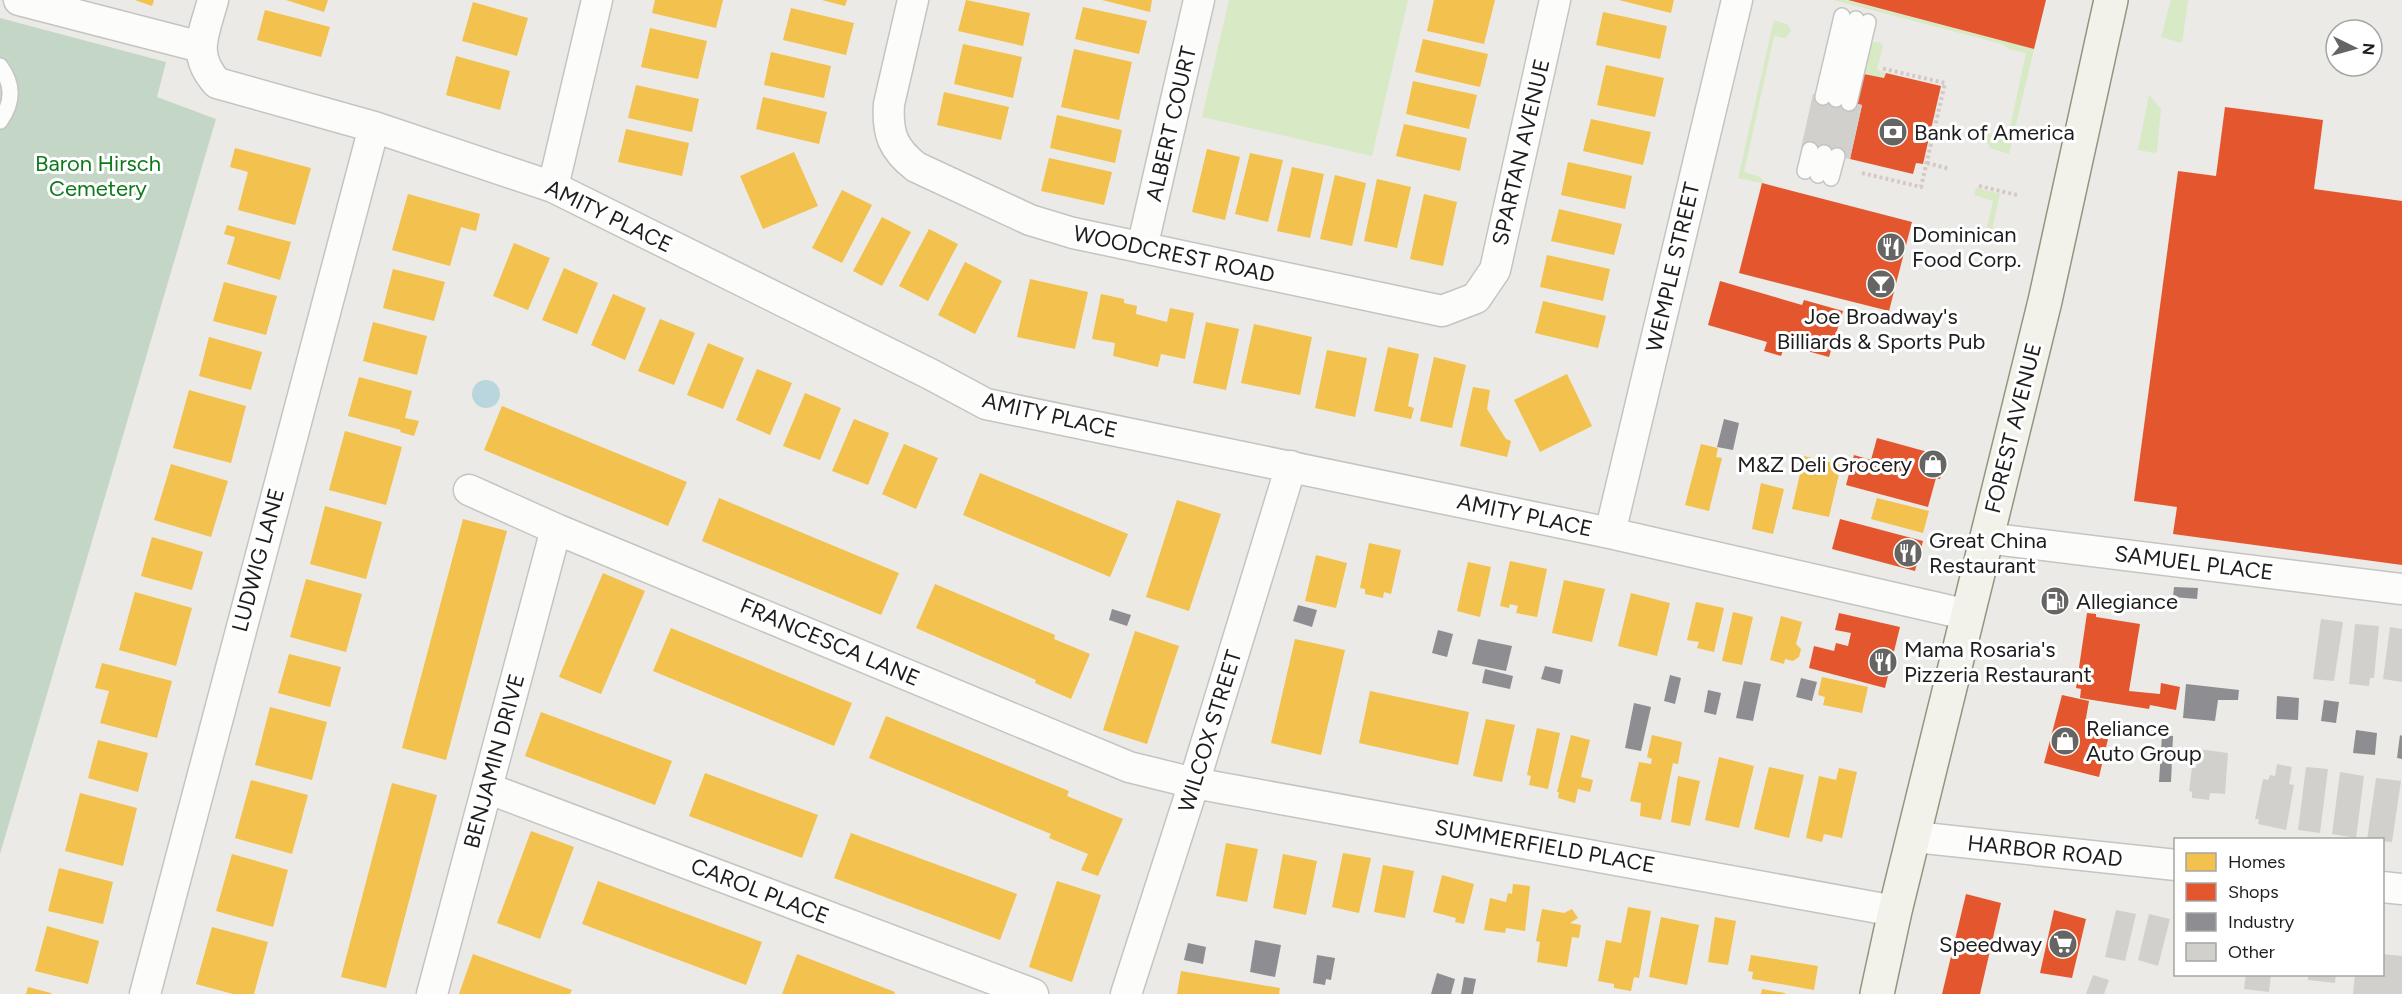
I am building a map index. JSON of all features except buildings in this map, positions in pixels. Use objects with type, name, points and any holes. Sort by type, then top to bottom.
[{"type":"main road","name":"FOREST AVENUE","points":[[1877,994],[1895,910],[1915,837],[2045,301],[2111,0]]},
{"type":"street","points":[[35,2],[201,47],[213,0]]},
{"type":"street","points":[[553,187],[597,0]]},
{"type":"street","name":"WOODCREST ROAD","points":[[913,0],[889,104],[888,122],[892,140],[902,155],[916,167],[1030,220],[1073,233],[1442,311],[1476,298]]},
{"type":"street","name":"ALBERT COURT","points":[[1142,248],[1199,0]]},
{"type":"street","name":"SPARTAN AVENUE","points":[[1476,298],[1495,270],[1555,0]]},
{"type":"street","name":"WEMPLE STREET","points":[[1610,533],[1737,0]]},
{"type":"street","name":"AMITY PLACE","points":[[201,47],[205,69],[217,83],[374,127],[553,187],[987,404],[1610,533],[1969,615]]},
{"type":"street","name":"LUDWIG LANE","points":[[145,994],[374,127]]},
{"type":"street","name":"WILCOX STREET","points":[[1125,994],[1194,783],[1291,466]]},
{"type":"street","name":"FRANCESCA LANE","points":[[469,490],[556,529],[1129,766],[1194,783]]},
{"type":"street","name":"BENJAMIN DRIVE","points":[[432,994],[556,529]]},
{"type":"street","name":"SAMUEL PLACE","points":[[1986,538],[2402,588]]},
{"type":"street","name":"SUMMERFIELD PLACE","points":[[1194,783],[1895,910]]},
{"type":"street","name":"CAROL PLACE","points":[[487,788],[1033,994]]},
{"type":"street","name":"HARBOR ROAD","points":[[1915,837],[2174,865]]},
{"type":"street","points":[[2384,887],[2402,889]]},
{"type":"lane","points":[[1836,100],[1855,19],[1836,100]]},
{"type":"lane","points":[[0,66],[9,81],[11,100],[7,112],[0,121]]},
{"type":"lane","points":[[1818,175],[1823,153],[1818,175]]},
{"type":"path","points":[[1862,173],[1921,187],[1945,83],[1880,68]]},
{"type":"path","points":[[1927,163],[1950,169]]},
{"type":"path","points":[[1979,186],[2016,195]]},
{"type":"green space","points":[[1229,0],[1408,0],[1372,156],[1202,117]]},
{"type":"green space","points":[[1833,0],[1845,0],[2034,49],[2009,154],[1990,148],[1985,137],[1989,134],[2008,137],[2026,53],[2009,49],[2002,44]]},
{"type":"green space","points":[[2171,0],[2188,0],[2182,43],[2161,37]]},
{"type":"green space","name":"Baron Hirsch Cemetery","points":[[0,18],[166,62],[157,97],[216,119],[0,854]]},
{"type":"green space","points":[[1774,20],[1788,25],[1791,31],[1786,38],[1774,36],[1744,172],[1760,177],[1765,184],[1738,178]]},
{"type":"green space","points":[[1874,42],[1879,42],[1883,46],[1877,70],[1886,73],[1884,78],[1862,73],[1869,47]]},
{"type":"green space","points":[[2149,95],[2161,109],[2155,153],[2138,150]]},
{"type":"green space","points":[[1976,188],[2000,194],[1990,239],[1962,233],[1968,229],[1986,232],[1993,201],[1974,195]]},
{"type":"water","points":[[486,380],[496,384],[500,394],[496,404],[486,408],[476,404],[472,394],[476,384]]},
{"type":"place","name":"Bank of America","points":[[1893,132]]},
{"type":"place","name":"Dominican Food Corp.","points":[[1891,247]]},
{"type":"place","name":"Joe Broadway's Billiards & Sports Pub","points":[[1881,284]]},
{"type":"place","name":"M&Z Deli Grocery","points":[[1933,464]]},
{"type":"place","name":"Great China Restaurant","points":[[1908,553]]},
{"type":"place","name":"Allegiance","points":[[2055,601]]},
{"type":"place","name":"Mama Rosaria's Pizzeria Restaurant","points":[[1883,662]]},
{"type":"place","name":"Reliance Auto Group","points":[[2065,741]]},
{"type":"place","name":"Speedway","points":[[2063,944]]}]
